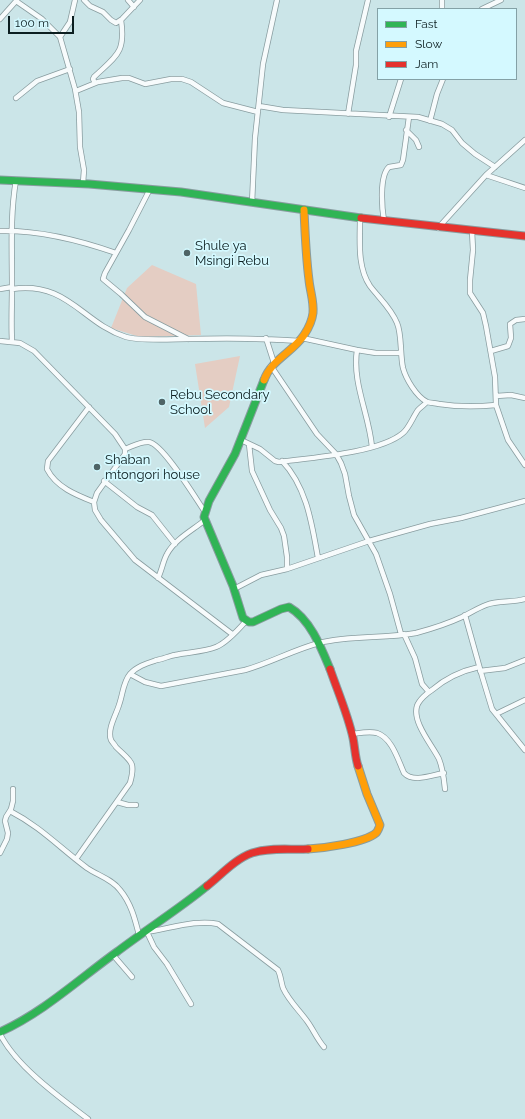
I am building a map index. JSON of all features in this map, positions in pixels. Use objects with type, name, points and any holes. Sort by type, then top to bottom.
[{"type":"street","points":[[0,19],[17,0],[42,19],[60,37],[76,91],[79,112],[80,148],[84,170],[83,184]]},
{"type":"street","points":[[60,37],[70,22],[75,0]]},
{"type":"street","points":[[84,0],[93,9],[103,12],[114,23],[121,20],[140,0]]},
{"type":"street","points":[[128,0],[134,7]]},
{"type":"street","points":[[252,202],[254,145],[262,64],[277,0]]},
{"type":"street","points":[[348,114],[356,65],[356,51],[368,0]]},
{"type":"street","points":[[484,8],[501,0]]},
{"type":"street","points":[[95,83],[93,79],[94,77],[119,54],[123,37],[121,20]]},
{"type":"street","points":[[16,98],[37,81],[70,69]]},
{"type":"street","points":[[76,91],[95,83],[122,78],[135,80],[145,84],[171,79],[182,79],[191,82],[223,104],[258,112]]},
{"type":"street","points":[[389,117],[401,80]]},
{"type":"street","points":[[430,121],[437,94],[444,80]]},
{"type":"street","points":[[259,106],[283,110],[389,117],[418,117],[442,124],[452,130],[466,146],[495,167]]},
{"type":"street","points":[[384,221],[382,194],[385,173],[389,167],[397,166],[402,163],[409,117]]},
{"type":"street","points":[[406,130],[416,140],[419,147]]},
{"type":"street","points":[[438,228],[486,175],[525,140]]},
{"type":"street","points":[[486,175],[525,188]]},
{"type":"street","points":[[0,180],[83,184],[181,192],[438,228],[525,236]]},
{"type":"street","points":[[12,341],[12,231],[13,197],[16,180]]},
{"type":"street","points":[[150,189],[129,230],[104,273],[103,279],[118,291],[144,317],[188,339]]},
{"type":"street","points":[[158,578],[168,554],[175,544],[205,516],[209,501],[241,440],[265,376],[273,365],[301,339],[309,326],[313,314],[313,300],[309,282],[304,210]]},
{"type":"street","points":[[360,218],[360,254],[364,275],[370,286],[394,316],[398,325],[403,367],[407,379],[414,391],[427,402],[455,407],[496,405]]},
{"type":"street","points":[[0,231],[52,235],[116,253]]},
{"type":"street","points":[[472,232],[473,250],[470,293],[483,313],[491,351],[496,405],[508,440],[525,465]]},
{"type":"street","points":[[0,288],[28,288],[43,290],[60,296],[102,325],[128,338],[301,339],[376,353],[401,353]]},
{"type":"street","points":[[491,351],[508,346],[511,338],[510,324],[516,320],[525,319]]},
{"type":"street","points":[[266,338],[273,365],[317,434],[336,454],[346,474],[349,496],[354,515],[376,554],[402,634],[415,658],[422,684],[429,692]]},
{"type":"street","points":[[0,341],[20,343],[34,352],[115,434],[126,449]]},
{"type":"street","points":[[357,350],[356,361],[358,386],[371,432],[372,446]]},
{"type":"street","points":[[496,396],[511,395],[525,398]]},
{"type":"street","points":[[241,440],[265,452],[275,461],[307,459],[336,454],[392,440],[404,433],[418,410],[427,402]]},
{"type":"street","points":[[89,407],[48,461],[46,469],[50,475],[66,488],[81,497],[94,502]]},
{"type":"street","points":[[88,1119],[39,1080],[4,1042],[0,1033],[25,1020],[56,1000],[94,968],[206,889],[247,855],[261,850],[328,847],[354,841],[377,833],[380,825],[367,794],[360,772],[352,734],[326,661],[318,644],[301,616],[289,607],[252,622],[246,621],[243,618],[234,589],[205,516],[177,470],[151,442],[139,443],[126,449],[97,493],[94,502],[95,510],[117,540],[135,560],[232,634]]},
{"type":"street","points":[[249,444],[252,471],[267,505],[281,528],[284,536],[287,557],[286,569]]},
{"type":"street","points":[[282,461],[293,475],[303,494],[318,558]]},
{"type":"street","points":[[104,481],[137,507],[152,515],[175,544]]},
{"type":"street","points":[[234,589],[261,575],[286,569],[369,541],[430,524],[525,501]]},
{"type":"street","points":[[130,674],[145,682],[161,686],[245,670],[286,654],[334,640],[415,633],[434,628],[486,605],[525,599]]},
{"type":"street","points":[[465,615],[488,698],[496,714],[525,750]]},
{"type":"street","points":[[76,859],[130,783],[134,768],[130,760],[111,740],[110,732],[120,704],[124,685],[130,674],[135,669],[154,661],[174,655],[211,649],[218,646],[246,621]]},
{"type":"street","points":[[445,789],[444,773],[439,760],[422,731],[416,713],[418,704],[440,683],[457,674],[480,669],[505,668],[525,660]]},
{"type":"street","points":[[496,714],[525,700]]},
{"type":"street","points":[[352,734],[371,732],[384,736],[390,743],[404,773],[408,776],[418,778],[444,773]]},
{"type":"street","points":[[0,853],[7,839],[8,833],[5,821],[13,801],[13,788]]},
{"type":"street","points":[[117,802],[128,805],[136,805]]},
{"type":"street","points":[[10,811],[28,820],[88,868],[119,888],[130,905],[143,933],[167,964],[191,1004]]},
{"type":"street","points":[[143,933],[189,924],[210,922],[218,924],[278,970],[282,986],[288,997],[305,1018],[324,1047]]},
{"type":"street","points":[[113,955],[132,977]]},
{"type":"shaded area","points":[[152,265],[196,284],[201,335],[140,337],[111,328],[127,288]]},
{"type":"shaded area","points":[[240,356],[229,407],[205,428],[195,364]]},
{"type":"traffic: fast","points":[[0,180],[89,184],[181,192],[361,218]]},
{"type":"traffic: fast","points":[[264,380],[235,454],[209,501],[204,517],[233,586],[243,618],[249,622],[253,622],[281,609],[289,607],[309,626],[319,643],[330,669]]},
{"type":"traffic: fast","points":[[0,1032],[32,1015],[207,886]]},
{"type":"traffic: slow","points":[[264,380],[267,373],[277,361],[304,335],[310,325],[313,313],[307,263],[304,210]]},
{"type":"traffic: slow","points":[[308,849],[363,840],[376,833],[380,825],[367,794],[358,766]]},
{"type":"traffic: jam","points":[[361,218],[525,236]]},
{"type":"traffic: jam","points":[[330,669],[343,704],[353,738],[358,766]]},
{"type":"traffic: jam","points":[[207,886],[234,863],[252,853],[273,849],[308,849]]},
{"type":"place","name":"Shule ya Msingi Rebu","points":[[187,253]]},
{"type":"place","name":"Rebu Secondary School","points":[[162,402]]},
{"type":"place","name":"Shaban mtongori house","points":[[97,467]]}]
